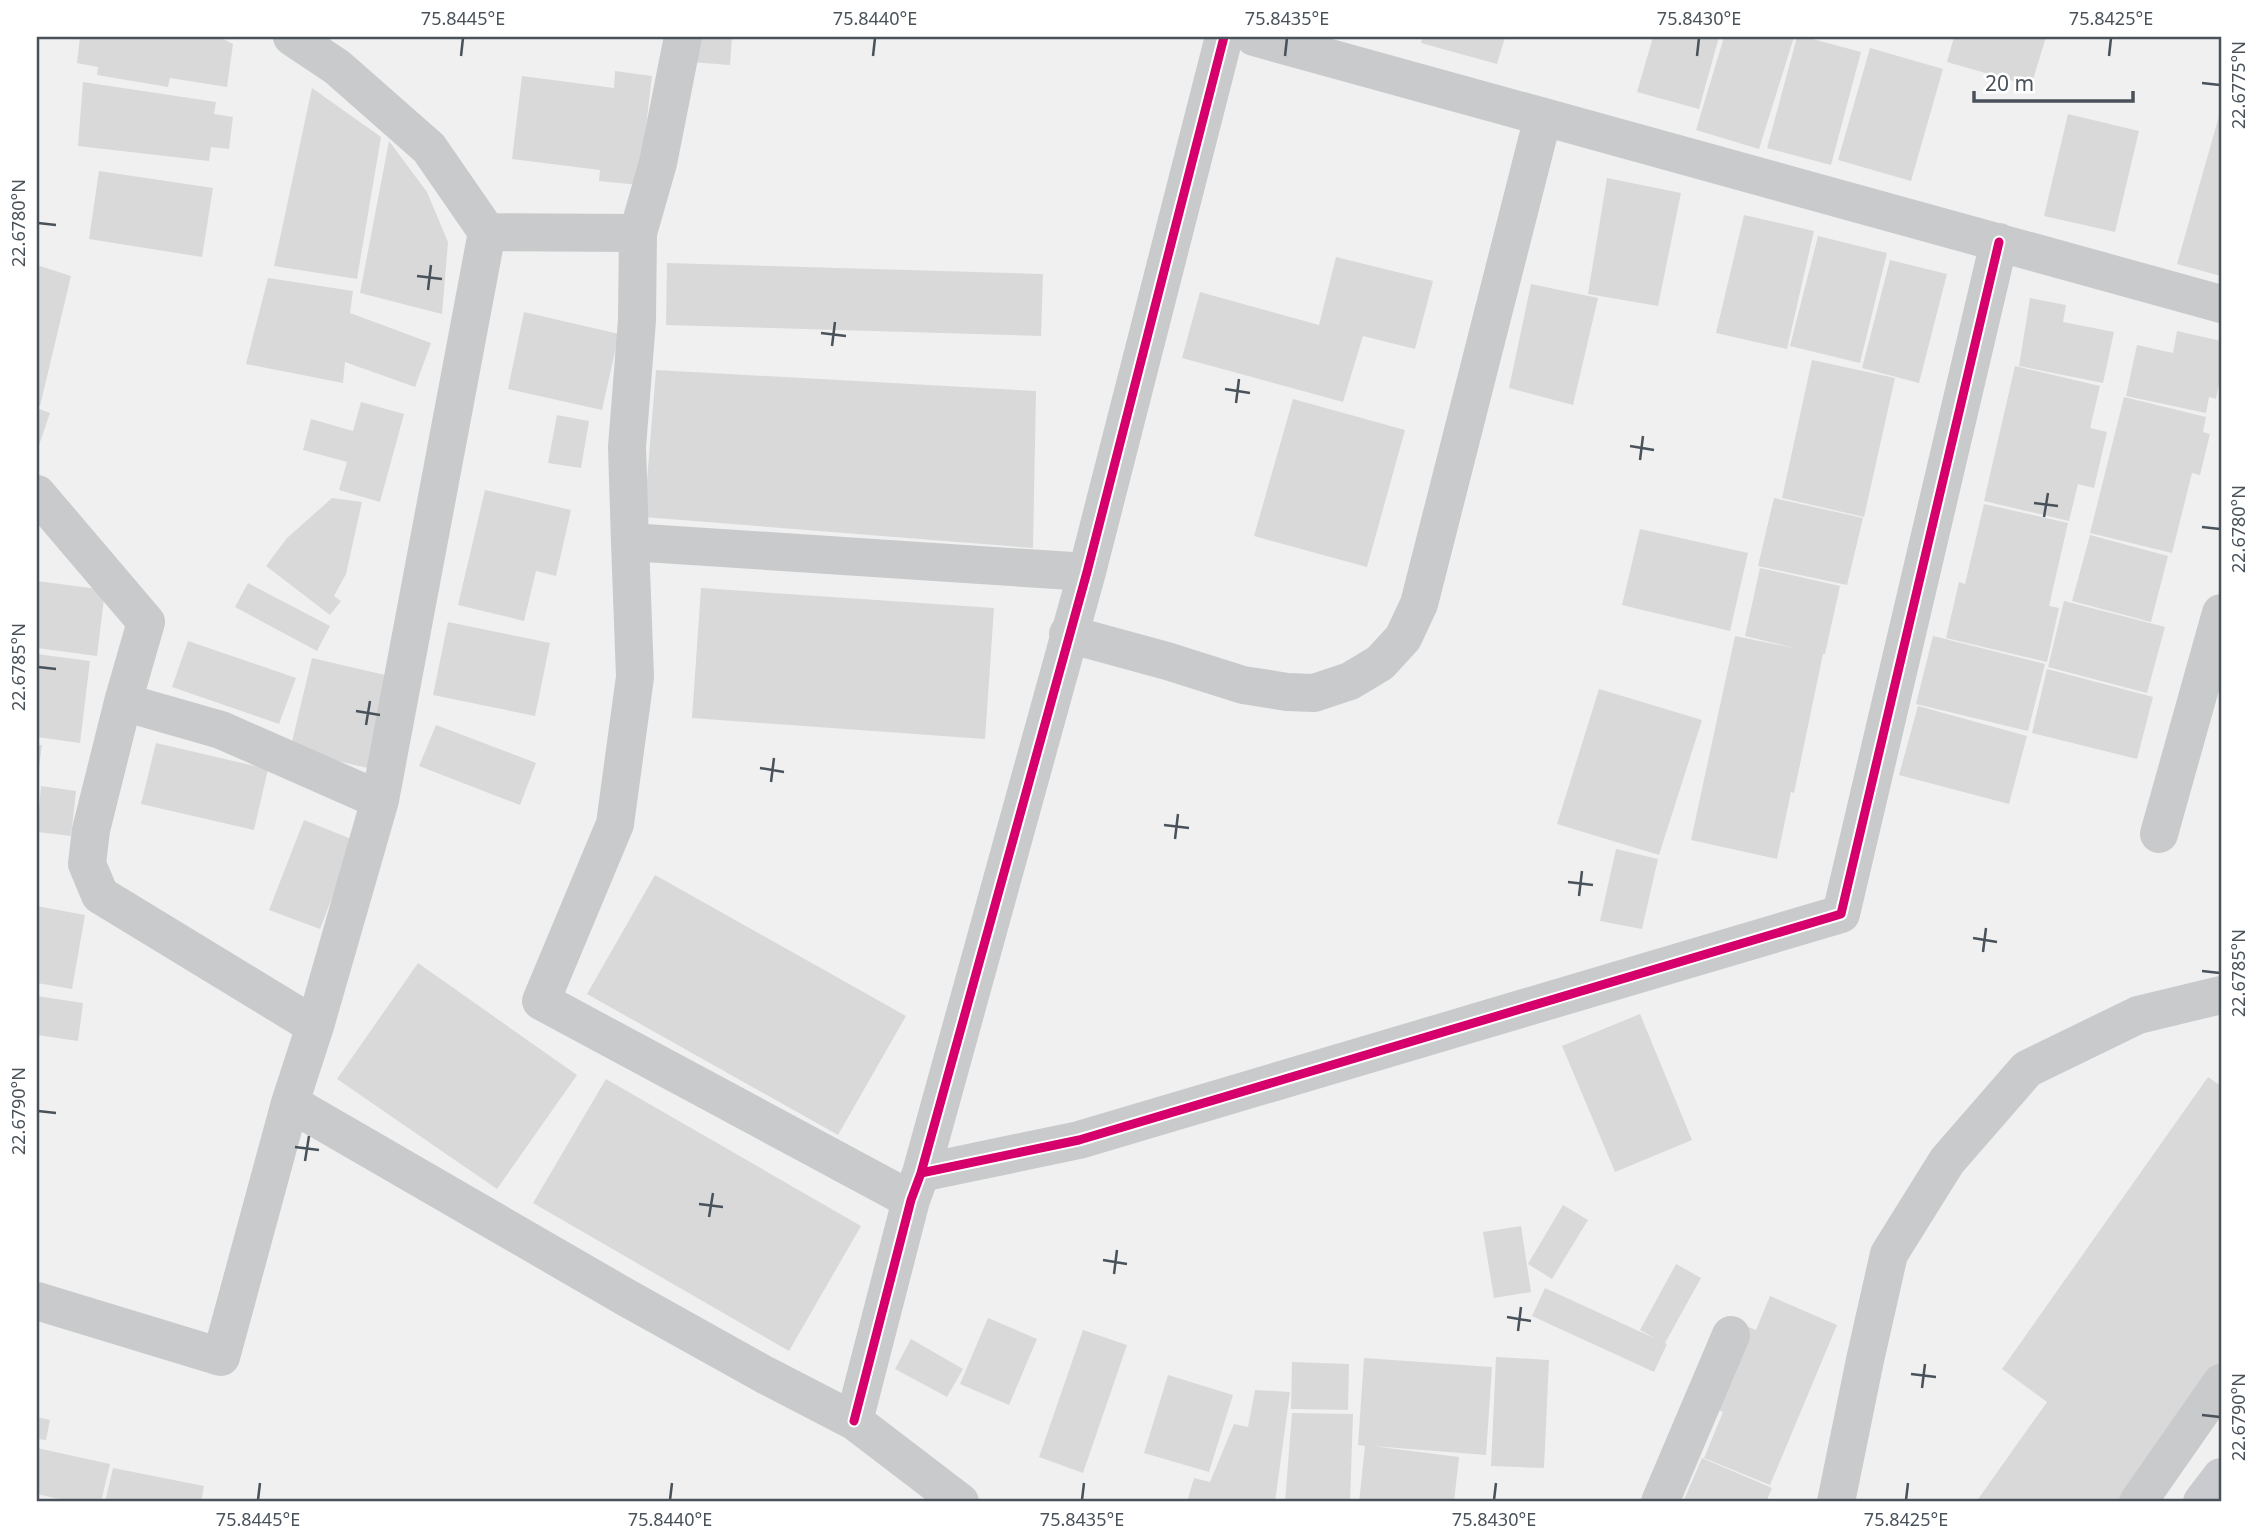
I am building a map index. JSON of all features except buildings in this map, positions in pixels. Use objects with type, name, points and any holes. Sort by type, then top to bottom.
[{"type":"street","points":[[37,1301],[221,1357],[290,1103],[380,800],[487,232],[429,148],[337,67],[292,37]]},
{"type":"street","points":[[683,37],[658,163],[638,233],[637,320],[627,447],[635,677],[615,824],[541,1001],[916,1186],[1841,914],[1999,242]]},
{"type":"street","points":[[854,1421],[916,1186],[1087,572],[1224,37]]},
{"type":"street","points":[[1254,37],[2221,304]]},
{"type":"street","points":[[1068,634],[1243,685],[1300,693],[1314,693],[1350,681],[1380,663],[1395,647],[1403,638],[1419,604],[1543,117]]},
{"type":"street","points":[[487,232],[638,233]]},
{"type":"street","points":[[37,494],[146,622],[91,830],[87,864],[100,895],[315,1026]]},
{"type":"street","points":[[630,542],[1087,572]]},
{"type":"street","points":[[2160,834],[2221,613]]},
{"type":"street","points":[[123,702],[221,730],[380,800]]},
{"type":"street","points":[[1836,1502],[1889,1254],[1947,1160],[2027,1069],[2138,1015],[2221,995]]},
{"type":"street","points":[[290,1103],[639,1305],[854,1421],[947,1498]]},
{"type":"street","points":[[1660,1502],[1731,1335]]},
{"type":"street","points":[[2138,1502],[2221,1383]]},
{"type":"street","points":[[2202,1502],[2221,1478]]},
{"type":"cycle path","points":[[854,1421],[911,1200],[921,1173],[1087,572],[1224,37]]},
{"type":"cycle path","points":[[921,1173],[1079,1140],[1841,914],[1999,242]]}]
